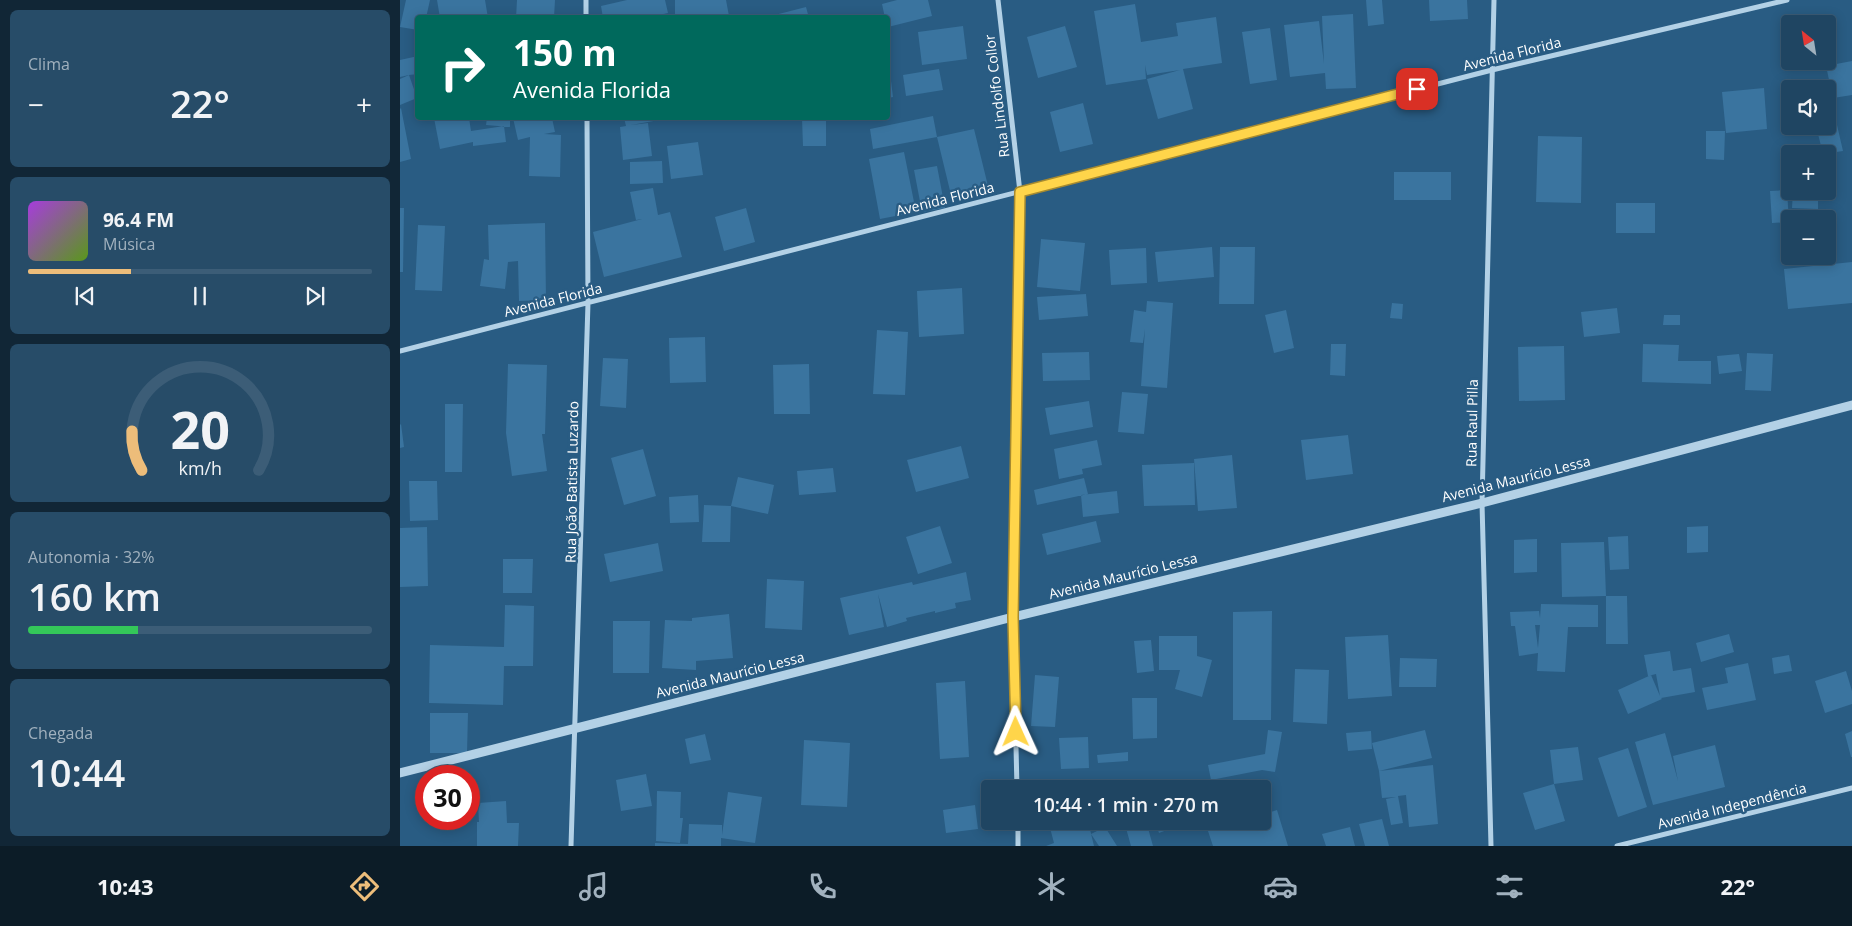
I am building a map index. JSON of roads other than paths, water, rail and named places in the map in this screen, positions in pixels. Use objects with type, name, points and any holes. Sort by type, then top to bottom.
[{"type":"street","points":[[586,0],[586,15]]},
{"type":"street","name":"Rua Lindolfo Collor","points":[[998,0],[1020,192],[1013,617],[1017,780]]},
{"type":"street","name":"Rua Raul Pilla","points":[[1491,846],[1482,503],[1494,0]]},
{"type":"street","name":"Avenida Florida","points":[[400,351],[1492,70],[1787,0]]},
{"type":"street","name":"Rua João Batista Luzardo","points":[[571,846],[588,303],[586,120]]},
{"type":"street","name":"Avenida Maurício Lessa","points":[[400,772],[1013,617],[1482,503],[1852,405]]},
{"type":"street","name":"Avenida Independência","points":[[1617,846],[1852,788]]},
{"type":"street","points":[[1018,830],[1018,846]]}]
